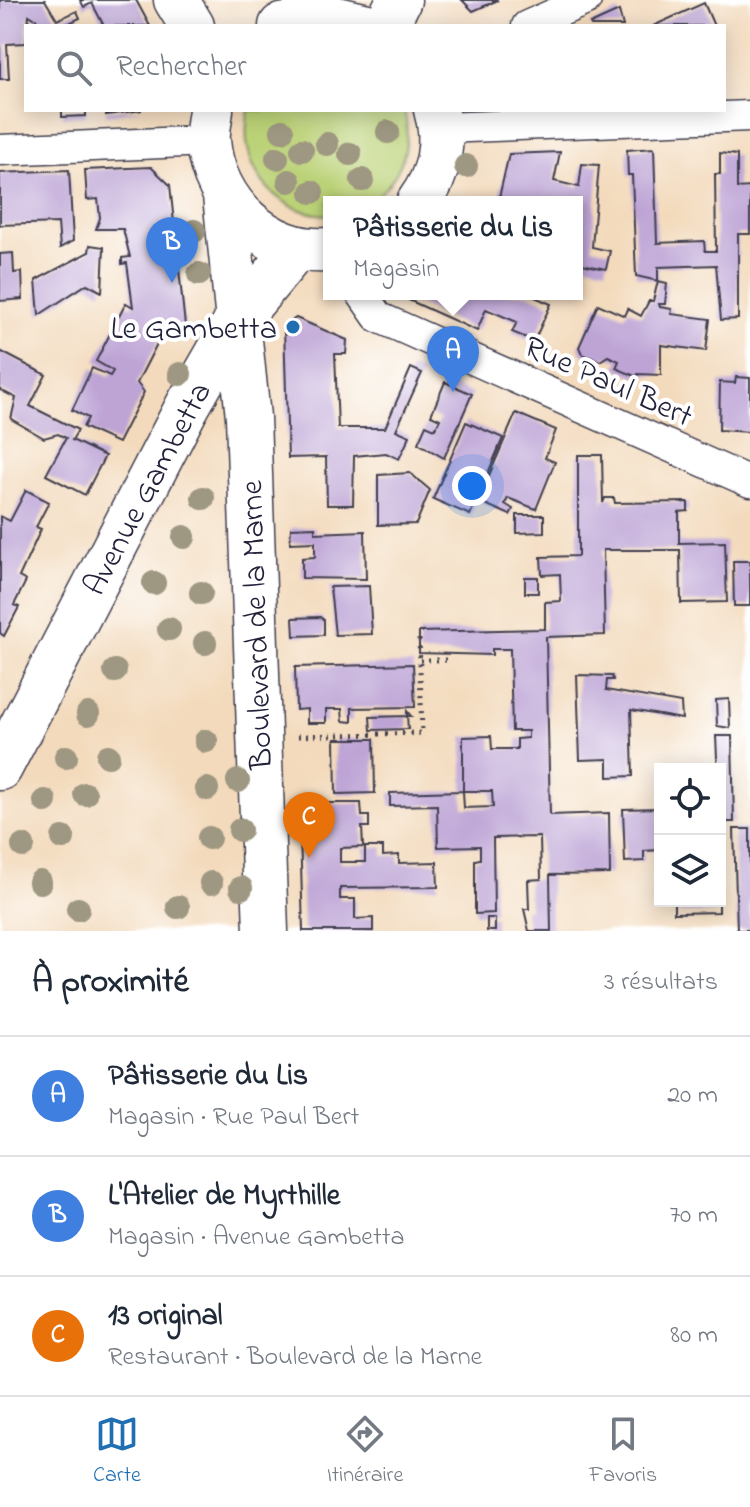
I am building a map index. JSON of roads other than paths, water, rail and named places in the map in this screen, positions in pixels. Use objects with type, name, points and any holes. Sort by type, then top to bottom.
[{"type":"street","points":[[176,0],[191,24]]},
{"type":"street","points":[[387,24],[399,0]]},
{"type":"street","points":[[532,24],[586,0]]},
{"type":"street","points":[[291,24],[328,17],[358,24]]},
{"type":"street","points":[[422,196],[439,161],[439,119],[750,116]]},
{"type":"street","points":[[0,150],[209,126],[225,196],[237,320]]},
{"type":"street","points":[[225,196],[249,224],[270,238],[312,250]]},
{"type":"street","name":"Avenue Gambetta","points":[[0,768],[187,407],[237,320],[312,250]]},
{"type":"street","name":"Rue Paul Bert","points":[[366,300],[378,317],[750,482]]},
{"type":"street","name":"Boulevard de la Marne","points":[[237,320],[248,417],[266,931]]},
{"type":"place","name":"L'Atelier de Myrthille","points":[[172,283]]},
{"type":"place","name":"Le Gambetta","points":[[293,327]]},
{"type":"place","name":"Pâtisserie du Lis","points":[[453,392]]},
{"type":"place","name":"13 original","points":[[309,858]]}]
